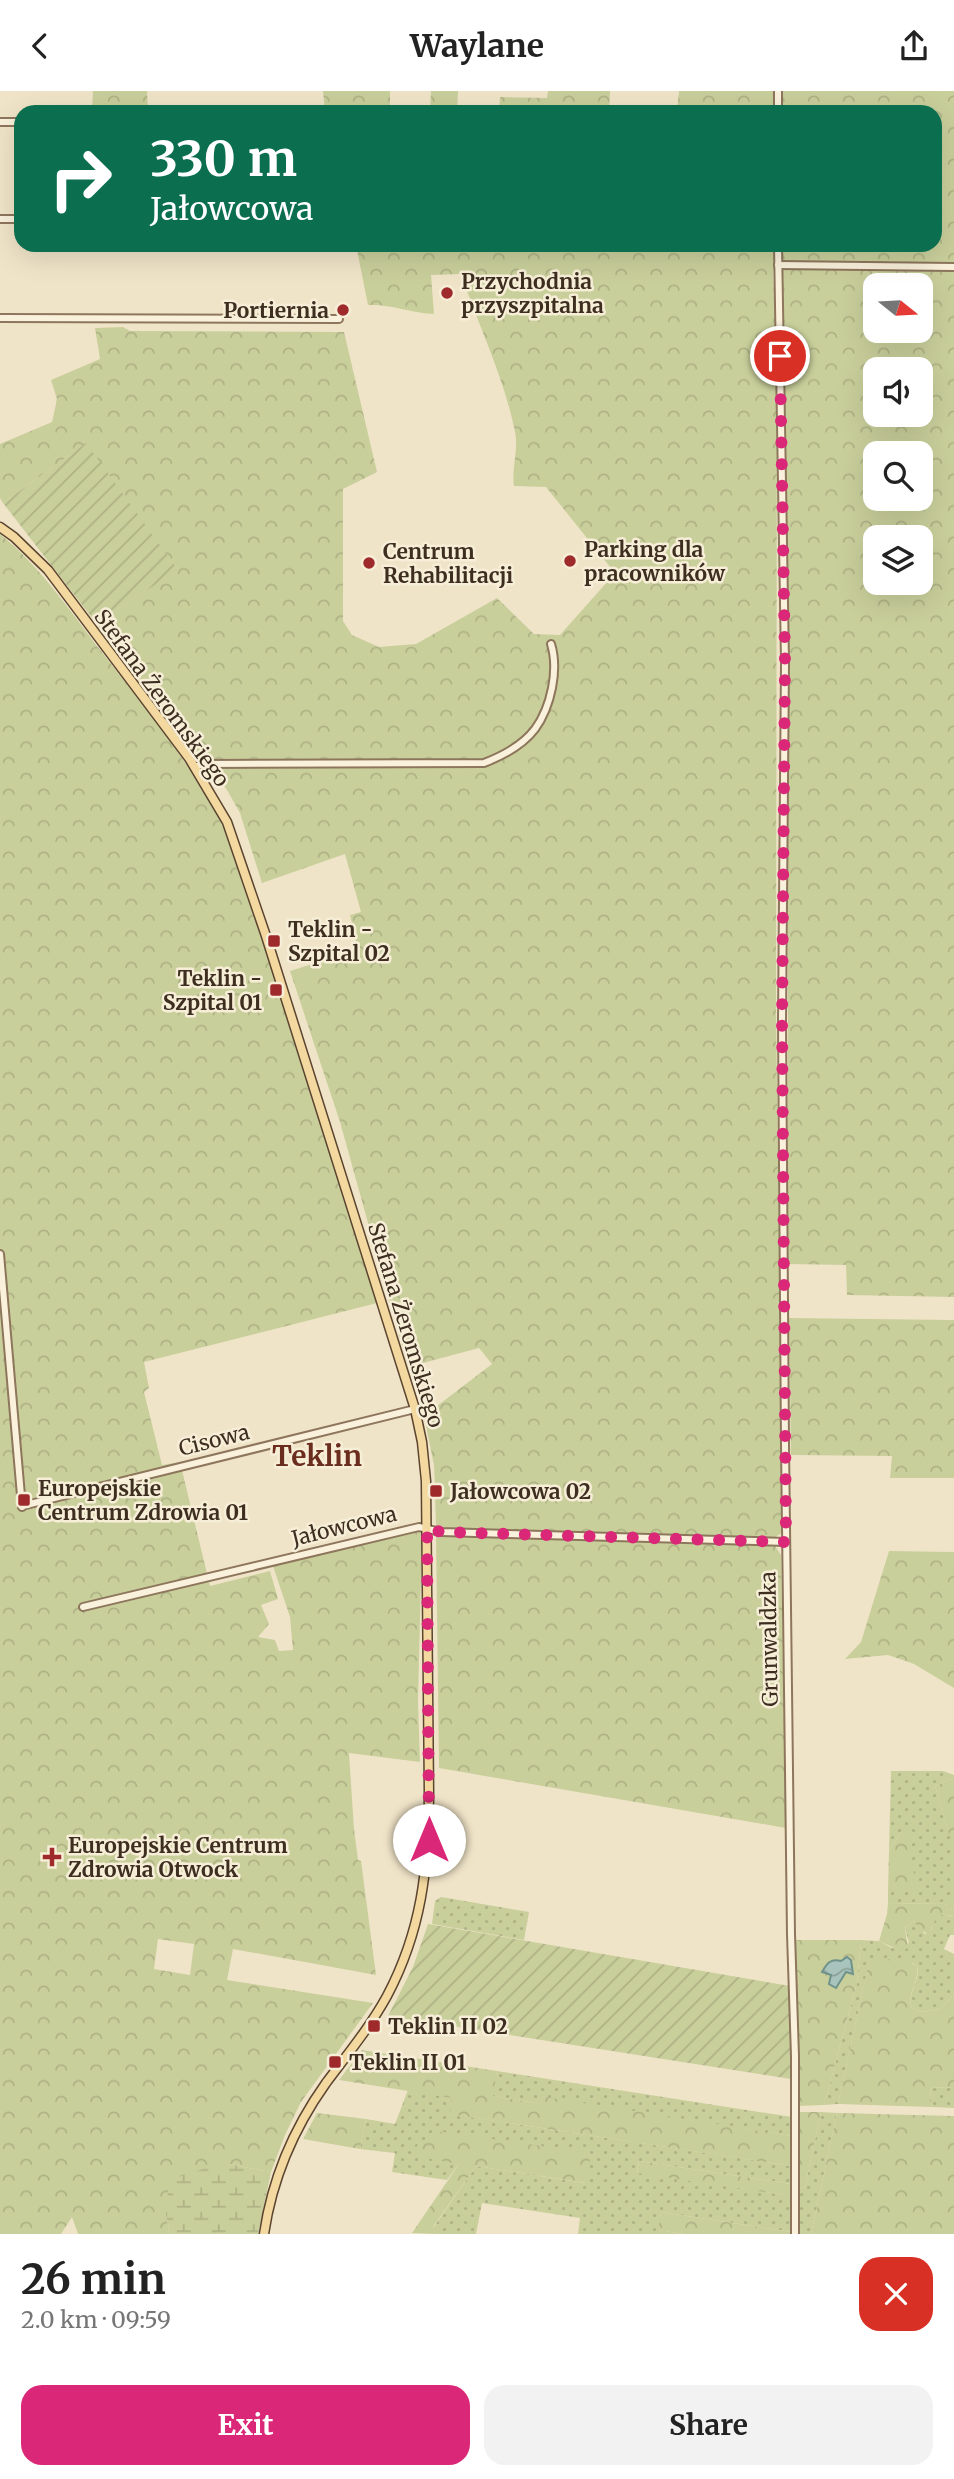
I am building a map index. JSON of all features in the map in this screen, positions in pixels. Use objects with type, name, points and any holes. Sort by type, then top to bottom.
[{"type":"main road","name":"Stefana Żeromskiego","points":[[0,527],[48,570],[194,767],[227,822],[266,936],[415,1409],[425,1468],[429,1840],[424,1892],[402,1965],[386,1998],[308,2111],[290,2145],[274,2188],[264,2234]]},
{"type":"street","name":"Grunwaldzka","points":[[778,252],[785,662],[782,1022],[795,2234]]},
{"type":"street","points":[[778,265],[954,267]]},
{"type":"street","points":[[0,317],[339,319]]},
{"type":"street","points":[[194,767],[205,764],[484,763],[505,754],[534,730],[546,707],[554,679],[555,658],[551,644]]},
{"type":"street","name":"Cisowa","points":[[0,1254],[22,1508],[415,1409]]},
{"type":"street","name":"Jałowcowa","points":[[83,1607],[412,1528],[441,1532],[786,1542]]},
{"type":"green space","points":[[93,91],[147,91],[148,105],[92,105]]},
{"type":"green space","points":[[323,91],[390,91],[390,105],[324,105]]},
{"type":"green space","points":[[431,91],[458,91],[457,105],[430,105]]},
{"type":"green space","points":[[548,91],[610,91],[609,105],[499,105],[500,97],[547,98]]},
{"type":"green space","points":[[679,91],[954,91],[954,1297],[847,1295],[846,1265],[788,1264],[788,665],[780,271],[773,270],[777,379],[776,1014],[783,1532],[774,1538],[436,1526],[435,1494],[438,1494],[424,1416],[492,1364],[479,1348],[408,1367],[340,1122],[290,971],[358,950],[350,915],[361,912],[345,854],[262,883],[240,813],[227,790],[96,623],[177,570],[85,444],[3,503],[0,498],[0,444],[52,422],[57,399],[51,380],[100,359],[95,328],[123,327],[130,331],[344,332],[377,472],[343,489],[343,621],[352,635],[379,647],[416,644],[497,598],[534,634],[560,635],[615,573],[546,487],[514,486],[516,439],[510,412],[461,274],[431,275],[434,314],[368,305],[357,252],[942,252],[942,105],[678,105]]},
{"type":"green space","points":[[86,443],[178,570],[96,623],[3,503]]},
{"type":"green space","points":[[0,534],[28,560],[54,590],[156,722],[191,771],[221,823],[234,850],[377,1303],[144,1362],[149,1388],[144,1392],[162,1465],[180,1462],[210,1586],[270,1571],[278,1599],[261,1605],[269,1624],[258,1637],[275,1640],[279,1651],[293,1650],[290,1617],[272,1563],[418,1530],[422,1535],[418,1701],[420,1762],[349,1753],[354,1829],[358,1860],[361,1861],[376,1975],[233,1949],[227,1980],[373,2003],[301,2102],[271,2172],[229,2164],[166,2215],[170,2234],[78,2234],[72,2217],[61,2234],[0,2234]],"holes":[[[158,1939],[194,1944],[190,1975],[154,1969]]]},
{"type":"green space","points":[[789,1318],[954,1320],[954,1478],[890,1478],[892,1456],[791,1455]]},
{"type":"green space","points":[[436,1535],[775,1546],[781,1555],[786,1828],[439,1768]]},
{"type":"green space","points":[[889,1551],[954,1552],[954,1688],[914,1664],[888,1655],[845,1659],[861,1642]]},
{"type":"green space","points":[[891,1771],[943,1771],[954,1775],[954,1778],[935,1786],[949,1833],[954,1834],[954,1910],[945,1904],[888,1903],[888,1891],[915,1891],[901,1832],[889,1851]]},
{"type":"green space","points":[[954,1778],[954,1834],[949,1834],[935,1786]]},
{"type":"green space","points":[[901,1832],[909,1832],[916,1891],[888,1891],[889,1851]]},
{"type":"green space","points":[[441,1897],[529,1912],[524,1940],[432,1924],[435,1901]]},
{"type":"green space","points":[[888,1903],[945,1904],[954,1910],[954,1917],[943,1915],[937,1918],[929,1934],[920,1930],[914,1921],[905,1928],[908,1948],[901,1951],[879,1941]]},
{"type":"green space","points":[[943,1914],[954,1917],[954,1935],[950,1935],[944,1949],[954,1954],[954,1994],[941,2009],[921,2012],[912,2008],[911,2003],[917,1966],[912,1963],[869,1963],[838,2104],[824,2105],[857,1983],[861,1940],[879,1941],[892,1948],[909,1943],[905,1928],[914,1921],[925,1934],[931,1930],[935,1918]]},
{"type":"green space","points":[[428,1924],[790,1986],[791,2079],[388,2016],[413,1967]]},
{"type":"green space","points":[[795,1940],[861,1940],[857,1983],[824,2105],[798,2106]]},
{"type":"green space","points":[[905,1960],[917,1966],[911,1997],[912,2008],[921,2012],[941,2009],[954,1994],[954,2088],[930,2087],[932,2107],[838,2104],[869,1962]]},
{"type":"green space","points":[[362,2050],[497,2071],[493,2096],[536,2103],[539,2096],[792,2136],[791,2166],[450,2114],[452,2098],[339,2080]]},
{"type":"green space","points":[[497,2071],[792,2117],[792,2136],[539,2097],[536,2103],[492,2096]]},
{"type":"green space","points":[[930,2087],[954,2088],[954,2108],[932,2107]]},
{"type":"green space","points":[[408,2090],[453,2098],[451,2114],[791,2166],[791,2184],[639,2161],[637,2172],[791,2196],[792,2232],[661,2212],[659,2230],[683,2234],[578,2234],[580,2218],[482,2203],[476,2234],[437,2234],[433,2228],[476,2166],[585,2183],[590,2154],[459,2164],[447,2180],[392,2172],[395,2153],[360,2149],[366,2119],[395,2124]]},
{"type":"green space","points":[[797,2112],[821,2112],[805,2187],[799,2188],[796,2157]]},
{"type":"green space","points":[[821,2112],[837,2113],[811,2234],[797,2234],[799,2188],[805,2187]]},
{"type":"green space","points":[[317,2113],[366,2119],[360,2149],[303,2139]]},
{"type":"green space","points":[[837,2113],[954,2116],[954,2234],[811,2234]]},
{"type":"green space","points":[[435,2131],[591,2153],[586,2183],[476,2166],[433,2227],[437,2234],[412,2233],[459,2164],[413,2156],[419,2141],[432,2143]]},
{"type":"green space","points":[[639,2161],[791,2184],[791,2196],[637,2173]]},
{"type":"green space","points":[[229,2164],[271,2172],[258,2234],[170,2234],[166,2215],[169,2180],[209,2167]]},
{"type":"green space","points":[[661,2212],[792,2234],[683,2234],[658,2230]]},
{"type":"water","points":[[847,1957],[851,1960],[853,1974],[846,1972],[836,1988],[829,1984],[831,1975],[822,1972],[830,1962],[841,1961]]},
{"type":"place","name":"Przychodnia przyszpitalna","points":[[447,293]]},
{"type":"place","name":"Portiernia","points":[[343,310]]},
{"type":"place","name":"Parking dla pracowników","points":[[570,561]]},
{"type":"place","name":"Centrum Rehabilitacji","points":[[369,563]]},
{"type":"place","name":"Teklin - Szpital 02","points":[[274,941]]},
{"type":"place","name":"Teklin - Szpital 01","points":[[276,990]]},
{"type":"place","name":"Jałowcowa 02","points":[[436,1491]]},
{"type":"place","name":"Europejskie Centrum Zdrowia 01","points":[[24,1500]]},
{"type":"place","name":"Europejskie Centrum Zdrowia Otwock","points":[[52,1857]]},
{"type":"place","name":"Teklin II 02","points":[[374,2026]]},
{"type":"place","name":"Teklin II 01","points":[[335,2062]]},
{"type":"district","name":"Teklin","points":[[317,1456]]},
{"type":"route","points":[[429,1840],[427,1528],[441,1532],[786,1542],[782,1022],[785,662],[780,356]]}]
